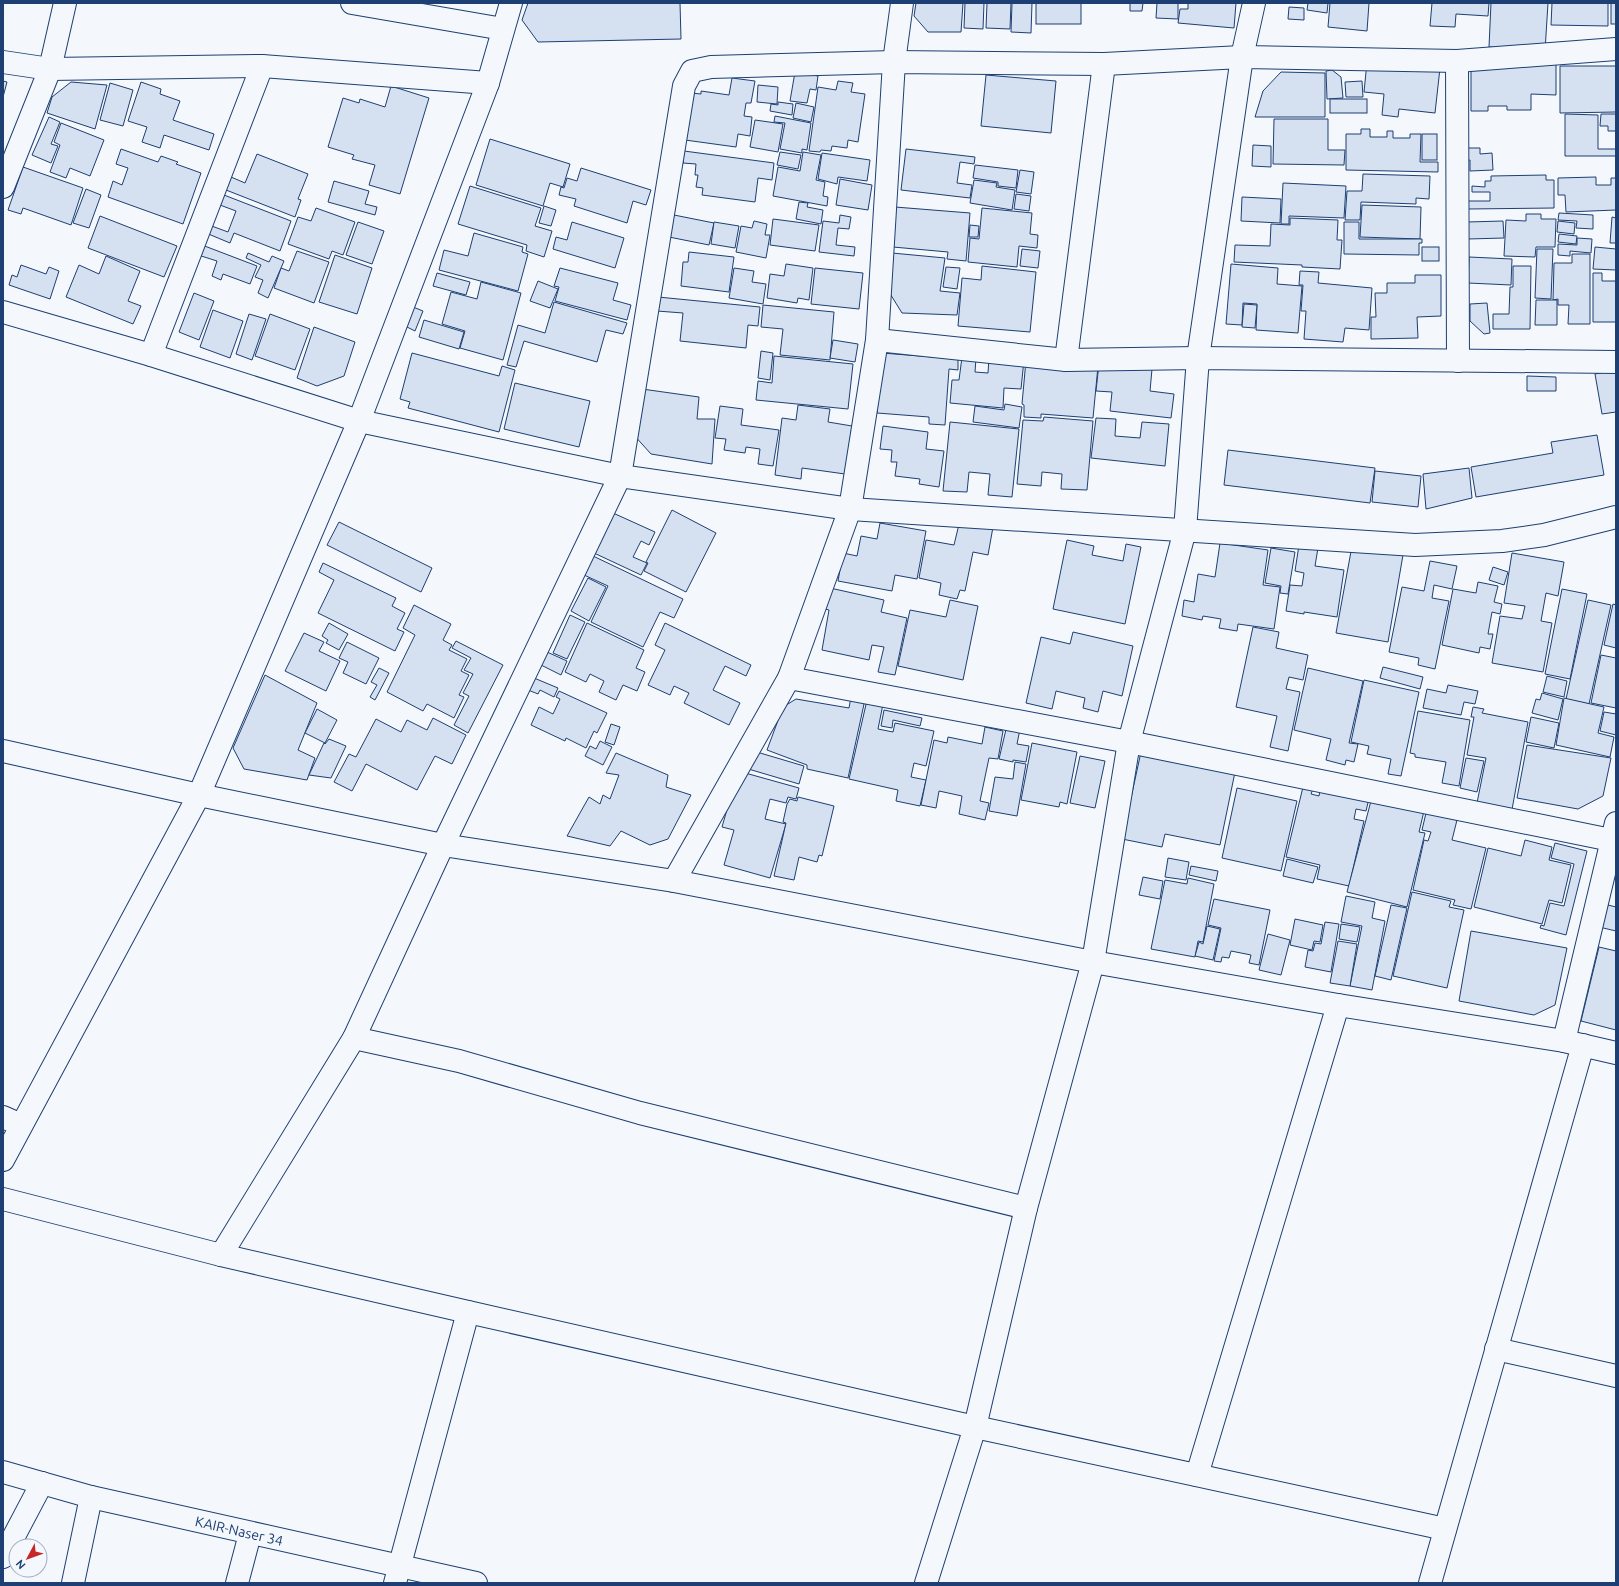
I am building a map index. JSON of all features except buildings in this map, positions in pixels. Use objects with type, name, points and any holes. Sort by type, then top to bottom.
[{"type":"street","points":[[3,187],[50,69],[64,3]]},
{"type":"street","points":[[352,3],[503,29]]},
{"type":"street","points":[[3,1160],[12,1121],[199,795],[358,420],[488,83],[511,3]]},
{"type":"street","points":[[674,881],[789,678],[850,509],[877,340],[894,62],[902,3]]},
{"type":"street","points":[[926,1583],[975,1427],[1026,1208],[1094,962],[1129,742],[1185,530],[1198,358],[1242,57],[1254,3]]},
{"type":"street","points":[[221,1255],[354,1038],[442,845],[620,476],[684,86],[692,71],[711,67],[894,62],[1104,64],[1242,57],[1457,61],[1616,49]]},
{"type":"street","points":[[1457,61],[1458,361]]},
{"type":"street","points":[[3,62],[50,69],[262,66],[488,83]]},
{"type":"street","points":[[1066,360],[1104,64]]},
{"type":"street","points":[[151,355],[262,66]]},
{"type":"street","points":[[3,312],[151,355],[358,420],[620,476],[850,509],[1415,545],[1502,541],[1544,535],[1616,517]]},
{"type":"street","points":[[877,340],[1066,360],[1198,358],[1616,362]]},
{"type":"street","points":[[789,678],[1615,835],[1573,1043],[1496,1349],[1430,1583]]},
{"type":"street","points":[[3,751],[199,795],[442,845],[674,881],[1094,962],[1338,1005],[1573,1043],[1616,1053]]},
{"type":"street","points":[[1197,1475],[1338,1005]]},
{"type":"street","points":[[354,1038],[459,1061],[640,1113],[1026,1208]]},
{"type":"street","points":[[3,1199],[221,1255],[468,1312],[975,1427],[1445,1529]]},
{"type":"street","points":[[397,1574],[468,1312]]},
{"type":"street","points":[[1496,1349],[1616,1376]]},
{"type":"street","name":"KAIR-Naser 34","points":[[3,1472],[91,1497],[250,1534],[397,1574],[476,1583]]},
{"type":"street","points":[[3,1557],[42,1483]]},
{"type":"street","points":[[73,1583],[91,1497]]},
{"type":"street","points":[[237,1583],[250,1534]]}]
